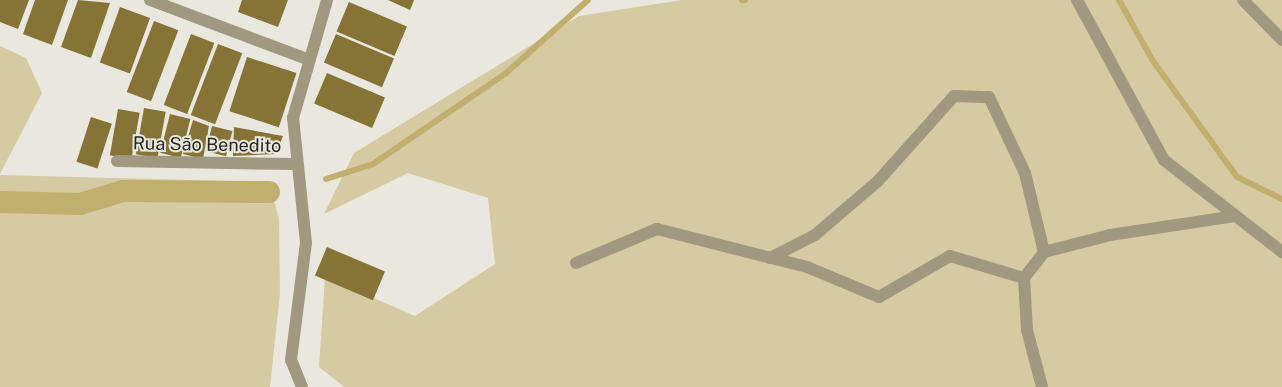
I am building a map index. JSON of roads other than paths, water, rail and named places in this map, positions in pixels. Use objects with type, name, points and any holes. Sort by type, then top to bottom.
[{"type":"street","points":[[150,0],[307,59]]},
{"type":"street","points":[[302,387],[291,360],[306,243],[296,164],[293,118],[307,59],[326,0]]},
{"type":"street","points":[[1077,0],[1164,160],[1282,252]]},
{"type":"street","points":[[1243,0],[1282,40]]},
{"type":"street","points":[[770,258],[815,235],[878,181],[954,96],[989,97],[1025,173],[1044,252]]},
{"type":"street","name":"Rua São Benedito","points":[[117,161],[296,164]]},
{"type":"street","points":[[1042,387],[1027,330],[1024,278],[1044,252],[1110,235],[1235,216]]},
{"type":"street","points":[[576,263],[657,229],[770,258],[879,297],[950,256],[1024,278]]},
{"type":"waterway","points":[[326,179],[373,164],[505,74],[588,0]]},
{"type":"waterway","points":[[1119,0],[1153,61],[1237,177],[1282,199]]},
{"type":"waterway","points":[[0,202],[80,204],[123,191],[269,192]]}]
